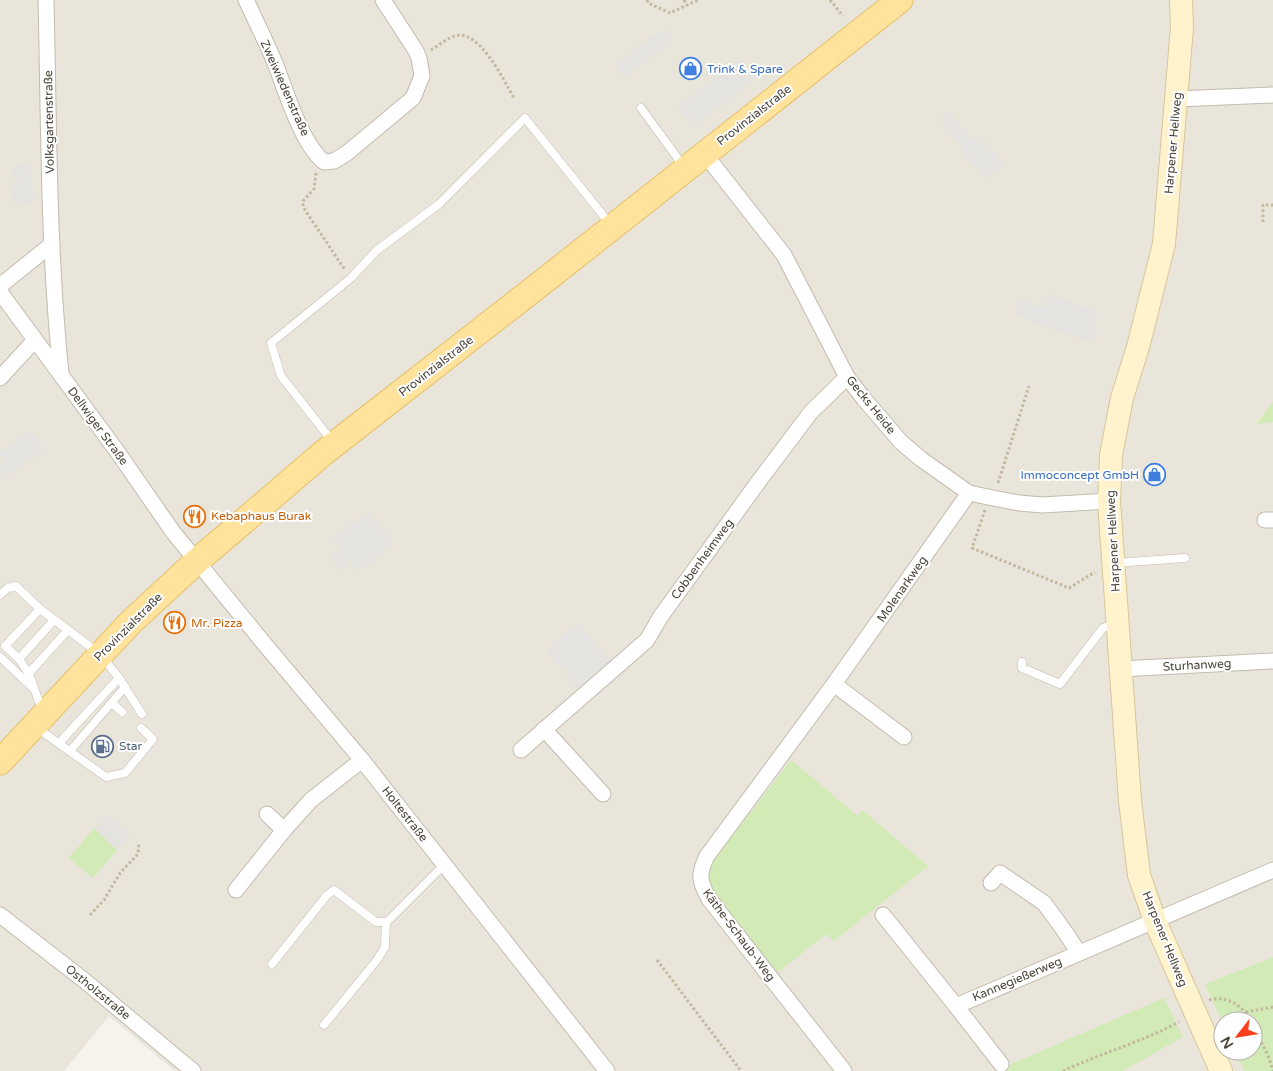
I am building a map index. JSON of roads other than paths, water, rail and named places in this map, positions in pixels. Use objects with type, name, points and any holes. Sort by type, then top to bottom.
[{"type":"main road","name":"Provinzialstraße","points":[[0,762],[38,719],[131,622],[197,561],[335,444],[900,0]]},
{"type":"street","name":"Volksgartenstraße","points":[[46,0],[52,244],[61,375]]},
{"type":"street","name":"Zweiwiedenstraße","points":[[246,0],[275,62],[299,124],[319,158],[324,162],[334,161],[347,153],[413,98],[422,76],[416,51],[383,0]]},
{"type":"street","name":"Harpener Hellweg","points":[[1181,0],[1182,27],[1164,244],[1138,347],[1122,398],[1111,455],[1105,567],[1117,623],[1130,801],[1139,874],[1155,921],[1221,1071]]},
{"type":"street","points":[[1176,99],[1273,95]]},
{"type":"street","name":"Gecks Heide","points":[[695,161],[784,255],[847,377],[901,442],[921,459],[969,493],[991,498],[1042,505],[1109,501]]},
{"type":"street","points":[[0,286],[52,244]]},
{"type":"street","name":"Dellwiger Straße","points":[[0,292],[119,454],[173,532],[197,561]]},
{"type":"street","points":[[0,378],[35,340]]},
{"type":"street","name":"Cobbenheimweg","points":[[521,750],[647,640],[661,616],[805,419],[847,377]]},
{"type":"street","name":"Molenarkweg","points":[[768,773],[834,684],[969,493]]},
{"type":"street","name":"Holtestraße","points":[[197,561],[262,642],[362,760],[607,1071]]},
{"type":"street","name":"Sturhanweg","points":[[1120,669],[1273,660]]},
{"type":"street","points":[[834,684],[904,737]]},
{"type":"street","points":[[544,729],[603,794]]},
{"type":"street","points":[[236,890],[284,830],[311,800],[362,760]]},
{"type":"street","name":"Käthe-Schaub-Weg","points":[[768,773],[707,856],[700,870],[701,885],[709,899],[839,1069]]},
{"type":"street","points":[[267,814],[284,830]]},
{"type":"street","points":[[1155,921],[1273,870]]},
{"type":"street","name":"Kannegießerweg","points":[[990,883],[1000,873],[1044,903],[1079,953]]},
{"type":"street","name":"Ostholzstraße","points":[[0,915],[78,975],[193,1071]]},
{"type":"street","name":"Kannegießerweg","points":[[883,915],[1001,1064]]},
{"type":"street","name":"Kannegießerweg","points":[[956,1006],[1155,921]]},
{"type":"lane","points":[[641,108],[695,161]]},
{"type":"lane","points":[[335,444],[281,376],[271,343],[351,278],[376,251],[439,204],[525,118],[612,228]]},
{"type":"lane","points":[[1105,567],[1185,558]]},
{"type":"lane","points":[[0,595],[8,588],[16,586],[40,609],[100,654],[119,678],[142,714]]},
{"type":"lane","points":[[40,609],[5,646],[29,673],[34,689],[38,719],[59,743],[106,777],[125,773],[153,739],[141,728]]},
{"type":"lane","points":[[18,659],[54,620]]},
{"type":"lane","points":[[1022,662],[1022,668],[1027,671],[1060,684],[1102,628],[1117,623]]},
{"type":"lane","points":[[29,673],[68,630]]},
{"type":"lane","points":[[0,657],[34,689]]},
{"type":"lane","points":[[59,743],[119,678]]},
{"type":"lane","points":[[70,751],[125,687]]},
{"type":"lane","points":[[112,702],[122,712]]},
{"type":"lane","points":[[272,964],[327,895],[334,890],[376,922],[386,922],[445,864]]},
{"type":"lane","points":[[324,1025],[377,960],[385,947],[386,922]]},
{"type":"place","name":"Trink & Spare","points":[[691,69]]},
{"type":"place","name":"Immoconcept GmbH","points":[[1155,475]]},
{"type":"place","name":"Kebaphaus Burak","points":[[195,516]]},
{"type":"place","name":"Mr. Pizza","points":[[175,623]]},
{"type":"place","name":"Star","points":[[103,746]]}]
